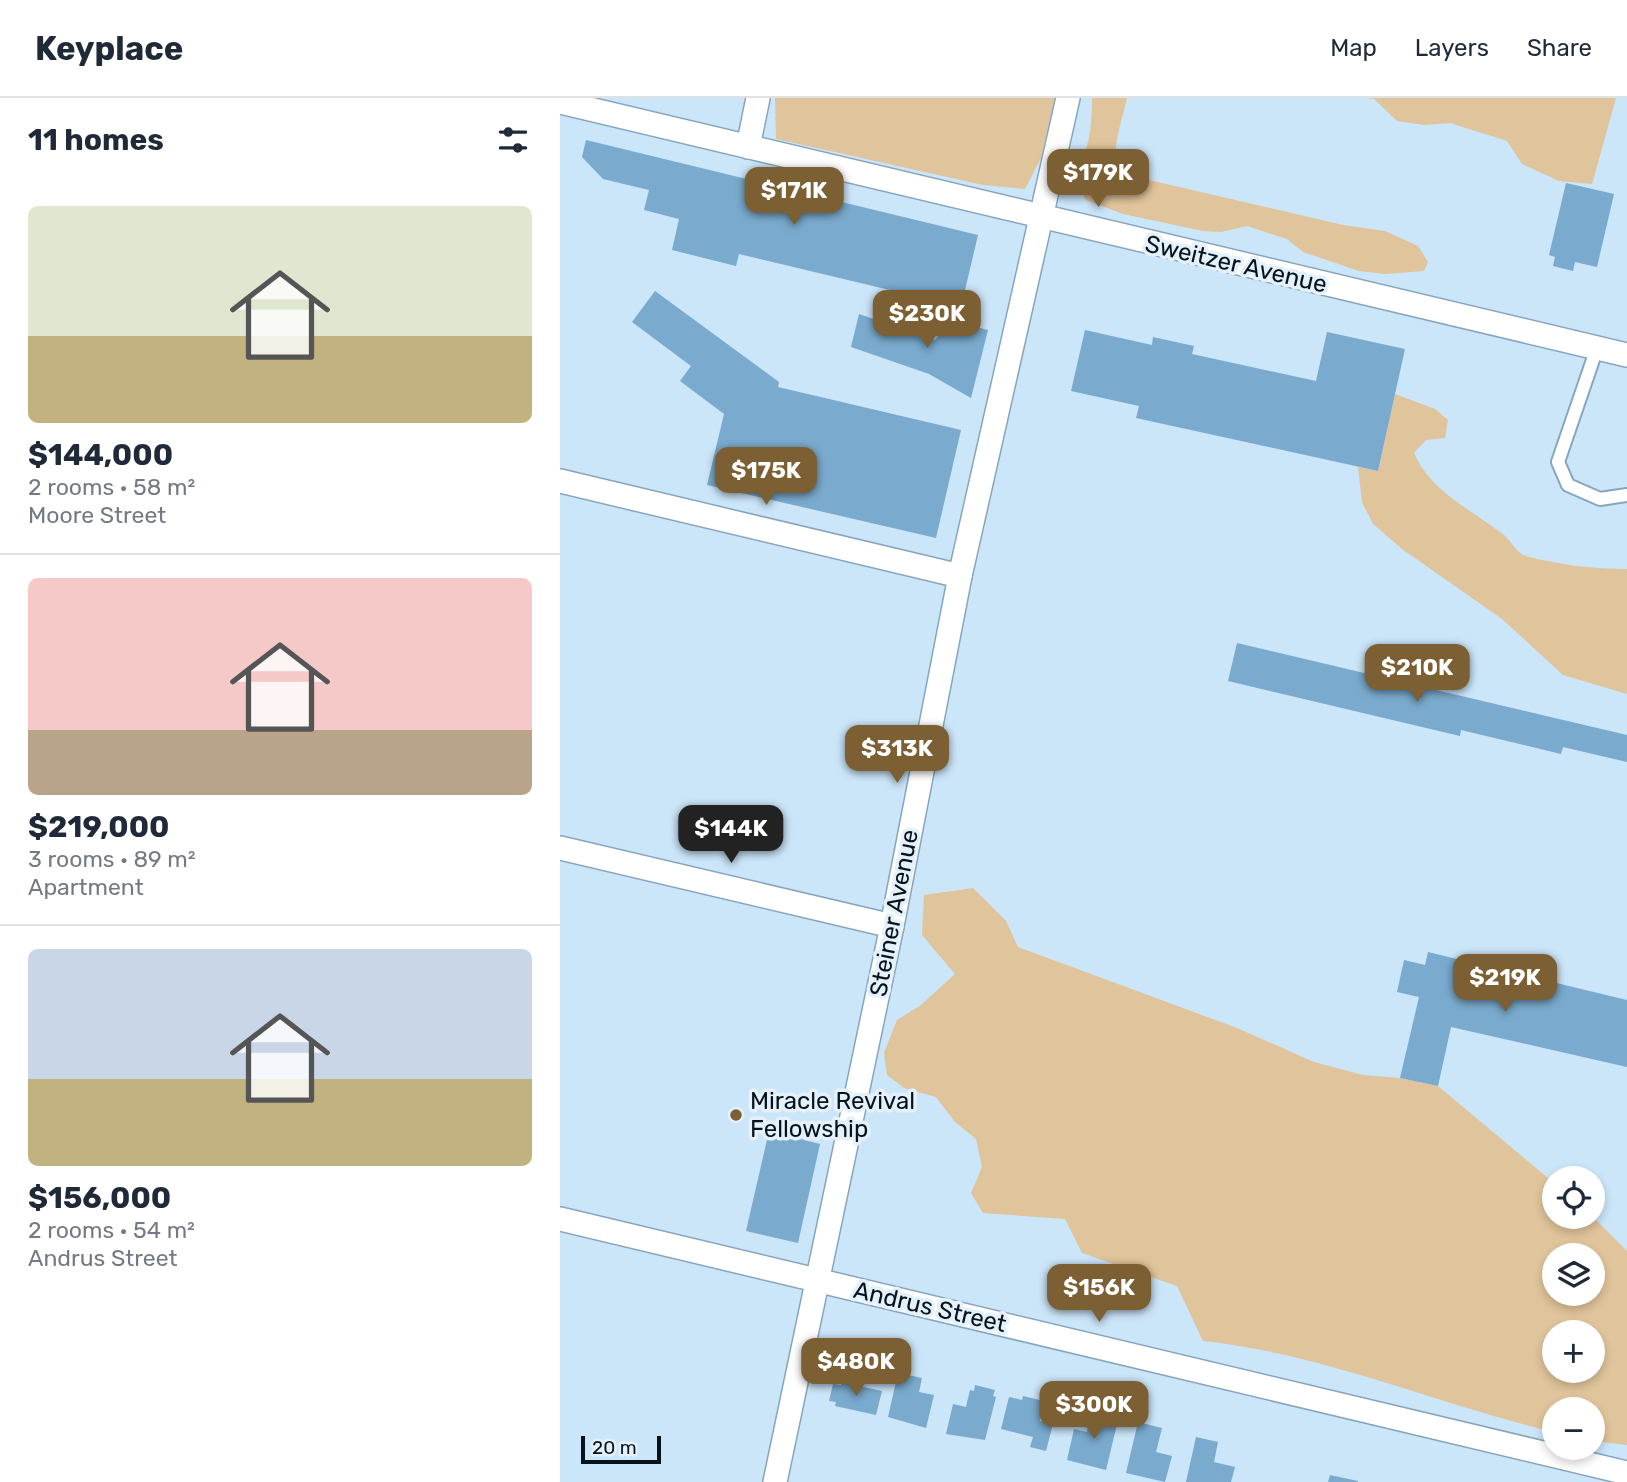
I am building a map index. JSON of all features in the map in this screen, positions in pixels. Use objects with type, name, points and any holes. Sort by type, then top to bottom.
[{"type":"street","points":[[748,147],[758,98]]},
{"type":"street","name":"Steiner Avenue","points":[[775,1482],[892,926],[960,576],[1068,98]]},
{"type":"street","name":"Sweitzer Avenue","points":[[560,102],[1040,218],[1627,355]]},
{"type":"street","points":[[560,481],[960,576]]},
{"type":"street","points":[[560,848],[892,926]]},
{"type":"street","name":"Andrus Street","points":[[560,1219],[1627,1474]]},
{"type":"lane","points":[[1597,348],[1558,462],[1568,485],[1600,499],[1627,495]]},
{"type":"shaded area","points":[[775,98],[1055,98],[1041,158],[1025,189],[983,185],[776,139]]},
{"type":"shaded area","points":[[1092,98],[1127,98],[1116,145],[1119,173],[1343,225],[1385,231],[1418,246],[1428,262],[1424,271],[1385,274],[1359,271],[1303,252],[1287,239],[1247,226],[1221,232],[1203,231],[1123,214],[1086,200],[1071,176],[1086,149]]},
{"type":"shaded area","points":[[1368,98],[1616,98],[1592,184],[1559,181],[1522,164],[1507,141],[1450,123],[1424,125],[1397,121],[1374,99]]},
{"type":"shaded area","points":[[1395,394],[1435,409],[1448,420],[1445,438],[1426,440],[1414,453],[1421,466],[1441,489],[1504,535],[1520,553],[1563,564],[1627,569],[1627,694],[1563,675],[1502,619],[1402,549],[1373,524],[1362,502],[1358,467],[1378,471]]},
{"type":"shaded area","points":[[973,888],[1006,921],[1018,947],[1237,1028],[1314,1062],[1363,1075],[1400,1078],[1438,1086],[1542,1173],[1542,1229],[1605,1229],[1627,1251],[1627,1445],[1605,1442],[1605,1397],[1542,1397],[1542,1429],[1337,1368],[1248,1347],[1203,1341],[1177,1286],[1082,1253],[1065,1219],[983,1213],[971,1193],[982,1167],[976,1139],[955,1122],[936,1097],[904,1088],[887,1075],[884,1053],[897,1020],[921,1005],[955,974],[922,935],[924,895]]},
{"type":"building","points":[[586,140],[978,235],[961,307],[739,254],[736,266],[672,250],[679,219],[644,210],[649,190],[603,179],[582,157]]},
{"type":"building","points":[[1566,183],[1614,194],[1597,267],[1575,262],[1573,271],[1553,266],[1555,257],[1549,255]]},
{"type":"building","points":[[655,291],[779,382],[778,387],[961,430],[936,538],[707,485],[724,414],[680,381],[691,366],[632,322]]},
{"type":"building","points":[[859,314],[935,340],[952,321],[988,330],[971,398],[929,374],[851,347]]},
{"type":"building","points":[[1085,330],[1152,345],[1153,337],[1194,346],[1192,354],[1316,381],[1327,332],[1405,349],[1378,471],[1136,418],[1139,406],[1071,391]]},
{"type":"building","points":[[1237,643],[1627,735],[1627,762],[1563,747],[1561,754],[1461,730],[1460,736],[1228,681]]},
{"type":"building","points":[[1428,952],[1627,1000],[1627,1067],[1451,1027],[1438,1086],[1400,1078],[1419,997],[1397,992],[1404,960],[1425,965]]},
{"type":"building","points":[[769,1131],[820,1144],[798,1243],[746,1231]]},
{"type":"building","points":[[898,1373],[922,1378],[919,1392],[934,1395],[926,1428],[888,1417]]},
{"type":"building","points":[[841,1382],[882,1391],[876,1415],[835,1406],[836,1402],[829,1401],[833,1384],[841,1385]]},
{"type":"building","points":[[975,1385],[995,1390],[993,1396],[996,1397],[985,1440],[946,1434],[953,1404],[966,1407],[970,1390],[974,1391]]},
{"type":"building","points":[[1023,1396],[1044,1401],[1040,1421],[1053,1424],[1046,1451],[1030,1447],[1033,1437],[1001,1429],[1009,1397],[1022,1400]]},
{"type":"building","points":[[1092,1410],[1119,1416],[1106,1470],[1067,1460],[1074,1429],[1087,1432]]},
{"type":"building","points":[[1138,1422],[1162,1428],[1156,1452],[1172,1456],[1165,1482],[1126,1473]]},
{"type":"building","points":[[1196,1437],[1218,1442],[1214,1462],[1235,1467],[1231,1482],[1186,1482]]},
{"type":"building","points":[[1330,1475],[1358,1481],[1358,1482],[1328,1482]]},
{"type":"place","name":"Miracle Revival Fellowship","points":[[736,1115]]}]
